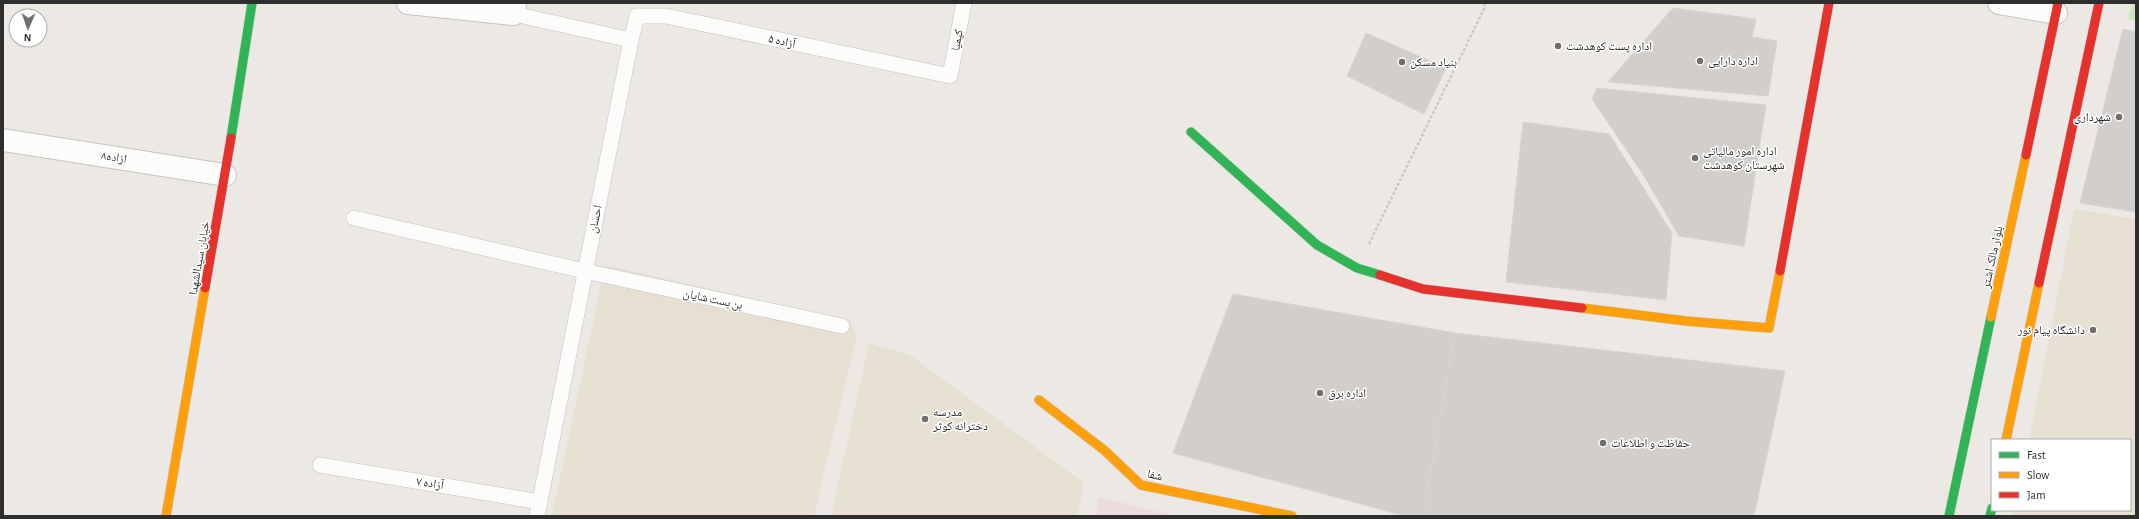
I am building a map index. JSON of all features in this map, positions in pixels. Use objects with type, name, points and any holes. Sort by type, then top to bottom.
[{"type":"street","name":"خیابان سیدالشهدا","points":[[166,516],[225,175],[252,3]]},
{"type":"street","points":[[408,3],[514,8]]},
{"type":"street","points":[[1191,132],[1317,245],[1357,268],[1423,289],[1686,321],[1769,328],[1829,3]]},
{"type":"street","points":[[1998,3],[2057,8]]},
{"type":"street","points":[[2006,439],[2099,3]]},
{"type":"street","name":"بلوار مالک اشتر","points":[[1949,516],[2057,8]]},
{"type":"street","name":"ازاده۸","points":[[3,140],[225,175]]},
{"type":"street","name":"شفا","points":[[1040,400],[1104,450],[1141,485],[1292,516]]},
{"type":"lane","name":"کیمیا","points":[[950,76],[964,3]]},
{"type":"lane","points":[[514,8],[631,40]]},
{"type":"lane","name":"آزاده ۵","points":[[631,40],[637,16],[666,16],[950,76]]},
{"type":"lane","name":"احسان","points":[[539,509],[584,272],[631,40]]},
{"type":"lane","name":"بن بست شایان","points":[[354,218],[584,272],[842,326]]},
{"type":"lane","name":"آزاده ۷","points":[[320,465],[539,509]]},
{"type":"path","points":[[1357,268],[1484,9],[1485,3]]},
{"type":"shaded area","name":"دانشگاه پیام نور","points":[[2074,209],[2136,219],[2136,516],[2014,516],[2015,511],[2131,511],[2131,439],[2029,439]]},
{"type":"shaded area","points":[[605,265],[850,321],[857,335],[814,516],[552,516]]},
{"type":"shaded area","name":"مدرسه دخترانه کوثر","points":[[869,343],[910,355],[1084,483],[1078,516],[831,516]]},
{"type":"shaded area","points":[[1099,497],[1175,516],[1095,516]]},
{"type":"green space","points":[[2132,3],[2136,3],[2136,21],[2128,19]]},
{"type":"building","name":"اداره دارایی","points":[[1673,8],[1756,19],[1752,37],[1777,41],[1768,96],[1608,82]]},
{"type":"building","name":"شهرداری","points":[[2123,29],[2136,32],[2136,212],[2080,203]]},
{"type":"building","points":[[1366,33],[1446,68],[1424,114],[1347,76]]},
{"type":"building","name":"اداره امور مالیاتی شهرستان کوهدشت","points":[[1597,88],[1766,105],[1744,246],[1679,236],[1644,176],[1592,99]]},
{"type":"building","points":[[1523,122],[1609,134],[1672,233],[1666,300],[1506,282]]},
{"type":"building","name":"اداره برق","points":[[1233,294],[1455,333],[1423,516],[1405,516],[1173,453]]},
{"type":"building","name":"حفاظت و اطلاعات","points":[[1455,333],[1785,371],[1754,516],[1423,516]]},
{"type":"traffic: fast","points":[[231,138],[252,3]]},
{"type":"traffic: fast","points":[[1191,132],[1317,245],[1357,268],[1380,275]]},
{"type":"traffic: fast","points":[[1949,516],[1991,317]]},
{"type":"traffic: fast","points":[[1990,516],[1991,511]]},
{"type":"traffic: slow","points":[[1991,317],[2026,155]]},
{"type":"traffic: slow","points":[[1582,308],[1686,321],[1769,328],[1780,271]]},
{"type":"traffic: slow","points":[[2006,439],[2039,283]]},
{"type":"traffic: slow","points":[[166,516],[205,288]]},
{"type":"traffic: slow","points":[[1039,400],[1104,450],[1141,485],[1292,516]]},
{"type":"traffic: jam","points":[[1780,271],[1829,3]]},
{"type":"traffic: jam","points":[[2026,155],[2058,3]]},
{"type":"traffic: jam","points":[[2039,283],[2099,3]]},
{"type":"traffic: jam","points":[[205,288],[231,138]]},
{"type":"traffic: jam","points":[[1380,275],[1423,289],[1582,308]]},
{"type":"place","name":"اداره پست کوهدشت","points":[[1558,46]]},
{"type":"place","name":"اداره دارایی","points":[[1700,61]]},
{"type":"place","name":"بنیاد مسکن","points":[[1402,62]]},
{"type":"place","name":"شهرداری","points":[[2119,117]]},
{"type":"place","name":"اداره امور مالیاتی شهرستان کوهدشت","points":[[1695,158]]},
{"type":"place","name":"دانشگاه پیام نور","points":[[2093,330]]},
{"type":"place","name":"اداره برق","points":[[1320,393]]},
{"type":"place","name":"مدرسه دخترانه کوثر","points":[[925,419]]},
{"type":"place","name":"حفاظت و اطلاعات","points":[[1603,443]]}]
